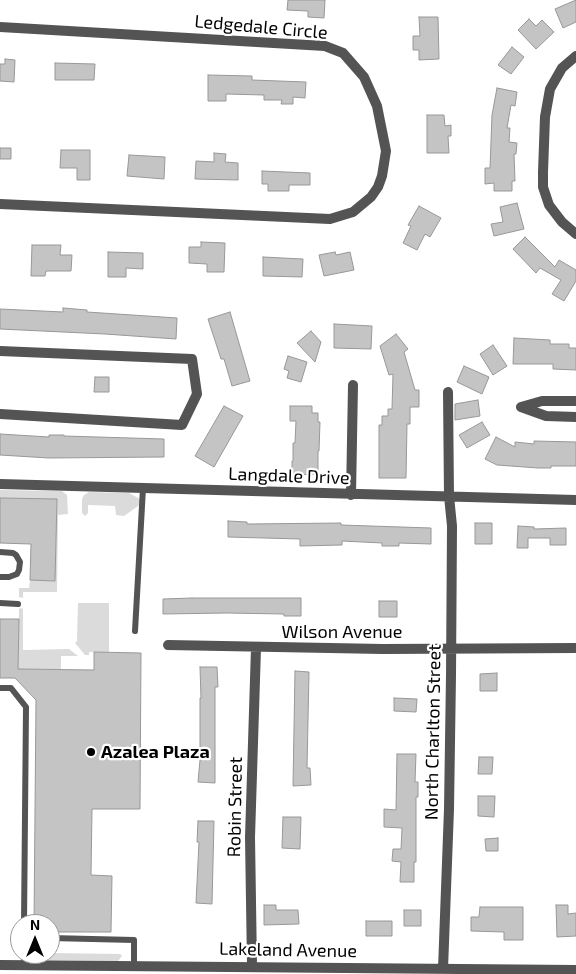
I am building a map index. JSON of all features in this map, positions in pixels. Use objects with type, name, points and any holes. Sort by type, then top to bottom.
[{"type":"street","name":"Ledgedale Circle","points":[[0,27],[325,46],[343,53],[364,77],[377,106],[386,151],[382,176],[378,187],[371,197],[353,212],[330,219],[0,204]]},
{"type":"street","points":[[576,56],[562,68],[550,90],[545,117],[543,172],[543,187],[549,205],[562,222],[576,234]]},
{"type":"street","points":[[0,351],[192,360],[197,394],[182,425],[0,414]]},
{"type":"street","points":[[351,495],[353,385]]},
{"type":"street","name":"North Charlton Street","points":[[443,968],[449,799],[451,649],[452,526],[449,496],[448,392]]},
{"type":"street","points":[[576,402],[542,401],[520,407],[546,416],[576,417]]},
{"type":"street","name":"Langdale Drive","points":[[0,484],[576,500]]},
{"type":"street","name":"Wilson Avenue","points":[[168,645],[256,648],[576,648]]},
{"type":"street","name":"Robin Street","points":[[252,966],[250,837],[256,648]]},
{"type":"street","name":"Lakeland Avenue","points":[[0,965],[21,968],[134,970],[252,966],[443,968],[477,971],[576,970]]},
{"type":"lane","points":[[135,631],[144,488]]},
{"type":"lane","points":[[0,552],[13,553],[20,562],[17,574],[9,577],[0,577]]},
{"type":"lane","points":[[0,603],[18,604]]},
{"type":"lane","points":[[0,688],[11,688],[26,707],[24,914]]},
{"type":"lane","points":[[60,938],[134,940],[134,970]]},
{"type":"shaded area","points":[[0,490],[62,491],[67,495],[68,514],[58,515],[57,592],[23,592],[23,598],[19,597],[19,588],[29,588],[30,579],[54,581],[57,499],[0,498]]},
{"type":"shaded area","points":[[89,492],[129,493],[140,499],[141,502],[124,516],[116,515],[115,506],[88,505],[88,513],[85,516],[82,513],[82,499]]},
{"type":"shaded area","points":[[78,603],[109,603],[109,652],[89,652],[89,655],[85,655],[75,643],[77,641]]},
{"type":"shaded area","points":[[19,609],[23,609],[23,650],[69,649],[78,656],[61,656],[61,669],[24,669],[18,671]]},
{"type":"shaded area","points":[[60,953],[120,954],[122,956],[118,961],[60,960]]},
{"type":"building","points":[[288,0],[325,0],[324,18],[308,17],[308,11],[287,10]]},
{"type":"building","points":[[576,0],[576,22],[563,28],[555,9]]},
{"type":"building","points":[[419,17],[438,17],[439,59],[419,60],[419,50],[413,50],[413,36],[420,36]]},
{"type":"building","points":[[529,19],[536,26],[542,20],[554,32],[536,49],[518,30]]},
{"type":"building","points":[[512,47],[524,57],[511,74],[498,65]]},
{"type":"building","points":[[5,59],[15,60],[14,82],[0,81],[0,64],[5,64]]},
{"type":"building","points":[[55,63],[95,64],[94,80],[55,80]]},
{"type":"building","points":[[208,75],[252,76],[252,80],[306,82],[305,98],[293,97],[293,104],[281,104],[282,100],[264,100],[264,95],[226,94],[226,101],[208,101]]},
{"type":"building","points":[[497,88],[517,92],[515,106],[511,105],[507,128],[510,128],[509,142],[517,143],[516,154],[514,154],[515,181],[512,181],[512,191],[494,191],[494,183],[485,184],[485,168],[490,168],[492,115]]},
{"type":"building","points":[[427,115],[444,115],[445,126],[451,125],[451,136],[448,136],[449,153],[427,153]]},
{"type":"building","points":[[0,148],[11,148],[11,159],[0,159]]},
{"type":"building","points":[[61,150],[90,150],[90,180],[77,180],[77,168],[60,168]]},
{"type":"building","points":[[214,153],[226,154],[225,162],[238,163],[238,180],[195,179],[196,161],[214,162]]},
{"type":"building","points":[[129,155],[165,157],[164,179],[127,176]]},
{"type":"building","points":[[262,171],[310,173],[310,185],[289,185],[289,191],[268,191],[268,184],[262,184]]},
{"type":"building","points":[[517,203],[524,229],[494,236],[491,224],[503,222],[500,207]]},
{"type":"building","points":[[419,206],[441,218],[430,237],[425,234],[417,250],[403,243],[411,226],[408,225]]},
{"type":"building","points":[[525,237],[555,267],[559,260],[576,270],[576,281],[564,301],[552,294],[561,280],[540,268],[536,273],[513,249]]},
{"type":"building","points":[[201,242],[225,243],[224,272],[207,272],[207,264],[189,263],[189,247],[201,247]]},
{"type":"building","points":[[32,245],[61,245],[60,255],[72,255],[71,271],[46,271],[45,276],[31,276]]},
{"type":"building","points":[[108,252],[143,253],[143,269],[126,268],[126,277],[108,277]]},
{"type":"building","points":[[335,252],[336,255],[350,252],[354,270],[324,276],[319,255]]},
{"type":"building","points":[[263,257],[303,259],[302,277],[263,276]]},
{"type":"building","points":[[63,308],[87,310],[87,312],[177,318],[176,339],[0,329],[0,309],[63,312]]},
{"type":"building","points":[[230,312],[250,381],[232,386],[224,359],[221,359],[208,319]]},
{"type":"building","points":[[334,324],[372,326],[371,349],[334,348]]},
{"type":"building","points":[[311,331],[321,342],[315,362],[297,343]]},
{"type":"building","points":[[396,334],[408,349],[404,352],[415,390],[419,390],[419,407],[410,407],[410,424],[407,424],[406,478],[379,478],[379,425],[382,425],[382,416],[388,416],[388,409],[392,409],[393,374],[389,375],[380,346]]},
{"type":"building","points":[[514,338],[550,340],[550,344],[569,344],[569,348],[576,348],[576,370],[553,369],[553,364],[513,364]]},
{"type":"building","points":[[493,345],[507,366],[493,375],[480,354]]},
{"type":"building","points":[[288,356],[307,362],[301,382],[287,378],[289,371],[284,369]]},
{"type":"building","points":[[464,366],[489,377],[482,394],[457,382]]},
{"type":"building","points":[[95,377],[109,377],[109,392],[94,392]]},
{"type":"building","points":[[478,400],[480,416],[455,420],[455,404]]},
{"type":"building","points":[[224,406],[243,416],[214,467],[195,456]]},
{"type":"building","points":[[290,406],[312,406],[312,413],[318,413],[318,422],[320,422],[318,474],[292,475],[296,421],[290,421]]},
{"type":"building","points":[[482,422],[490,435],[467,448],[459,435]]},
{"type":"building","points":[[0,434],[49,437],[49,435],[64,435],[164,439],[164,457],[49,458],[0,455]]},
{"type":"building","points":[[496,437],[515,447],[515,442],[534,444],[534,441],[576,442],[576,466],[538,468],[497,465],[485,459]]},
{"type":"building","points":[[0,498],[57,499],[55,581],[30,580],[31,544],[0,543]]},
{"type":"building","points":[[228,521],[247,522],[247,524],[341,523],[341,525],[431,528],[431,544],[399,543],[399,546],[382,546],[382,543],[342,541],[342,545],[300,546],[300,539],[228,537]]},
{"type":"building","points":[[475,523],[492,523],[492,544],[475,544]]},
{"type":"building","points":[[518,526],[534,527],[534,529],[566,528],[566,545],[550,545],[550,538],[528,538],[528,548],[517,548]]},
{"type":"building","points":[[301,598],[301,616],[227,613],[163,614],[163,599]]},
{"type":"building","points":[[379,601],[397,601],[397,617],[379,617]]},
{"type":"building","name":"Azalea Plaza","points":[[0,619],[19,619],[18,669],[94,670],[94,652],[141,653],[140,809],[92,809],[91,875],[112,876],[111,932],[60,932],[60,914],[34,914],[36,700],[15,678],[0,678]]},
{"type":"building","points":[[200,667],[217,667],[218,687],[215,687],[215,783],[198,782],[200,760]]},
{"type":"building","points":[[295,671],[309,672],[307,768],[310,768],[311,785],[293,786]]},
{"type":"building","points":[[497,673],[497,691],[480,691],[480,674]]},
{"type":"building","points":[[394,698],[417,699],[416,712],[394,711]]},
{"type":"building","points":[[397,754],[416,754],[415,782],[418,782],[418,797],[416,797],[416,862],[414,862],[414,882],[400,882],[401,862],[392,861],[393,849],[401,849],[402,828],[384,827],[384,809],[396,810]]},
{"type":"building","points":[[479,757],[493,757],[492,774],[478,774]]},
{"type":"building","points":[[478,796],[495,796],[494,817],[478,816]]},
{"type":"building","points":[[283,817],[301,817],[300,849],[282,848]]},
{"type":"building","points":[[198,821],[214,821],[212,904],[196,903],[199,842],[197,842]]},
{"type":"building","points":[[498,838],[498,851],[486,851],[485,839]]},
{"type":"building","points":[[264,905],[276,905],[276,910],[298,910],[299,924],[264,925]]},
{"type":"building","points":[[556,905],[568,905],[568,914],[576,913],[576,936],[557,937]]},
{"type":"building","points":[[480,907],[523,907],[523,940],[504,940],[504,932],[471,931],[471,917],[479,917]]},
{"type":"building","points":[[404,910],[421,910],[421,926],[404,926]]},
{"type":"building","points":[[366,921],[392,921],[392,936],[366,936]]},
{"type":"place","name":"Azalea Plaza","points":[[91,752]]}]
